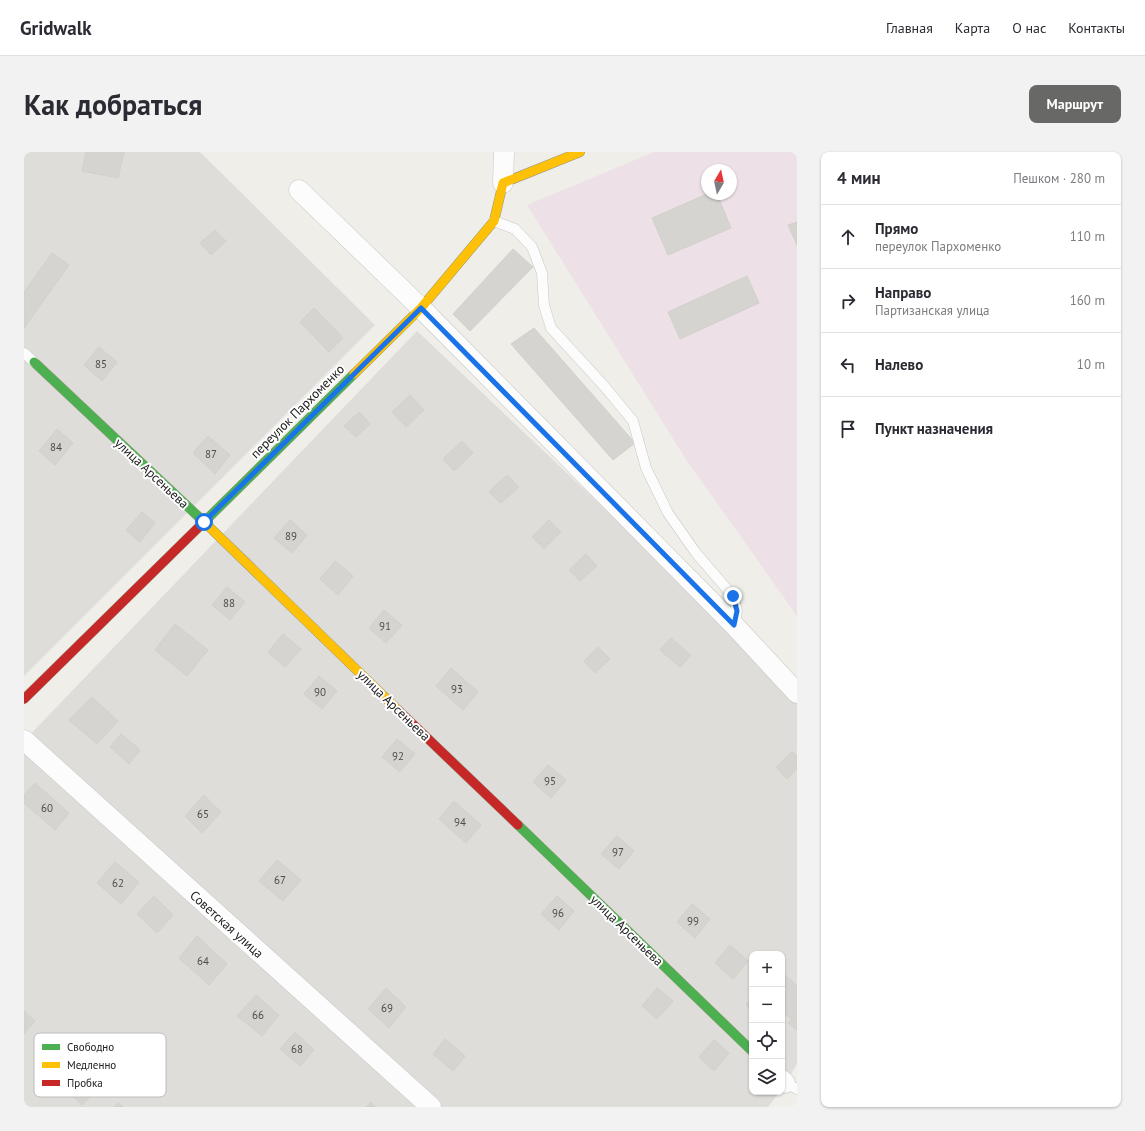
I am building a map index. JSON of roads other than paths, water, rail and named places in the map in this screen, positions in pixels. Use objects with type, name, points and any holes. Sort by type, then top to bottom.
[{"type":"street","points":[[504,152],[503,183],[580,152]]},
{"type":"street","name":"переулок Пархоменко","points":[[24,700],[421,308],[494,222],[503,183]]},
{"type":"street","points":[[299,190],[421,308],[734,625],[797,693]]},
{"type":"street","name":"улица Арсеньева","points":[[34,362],[204,522],[749,1048]]},
{"type":"street","name":"Советская улица","points":[[24,740],[431,1107]]},
{"type":"lane","points":[[494,222],[515,229],[532,247],[542,273],[544,304],[551,328],[605,387],[633,421],[646,468],[668,513],[696,553],[733,596],[737,611],[734,625]]},
{"type":"lane","points":[[24,353],[34,362]]}]
